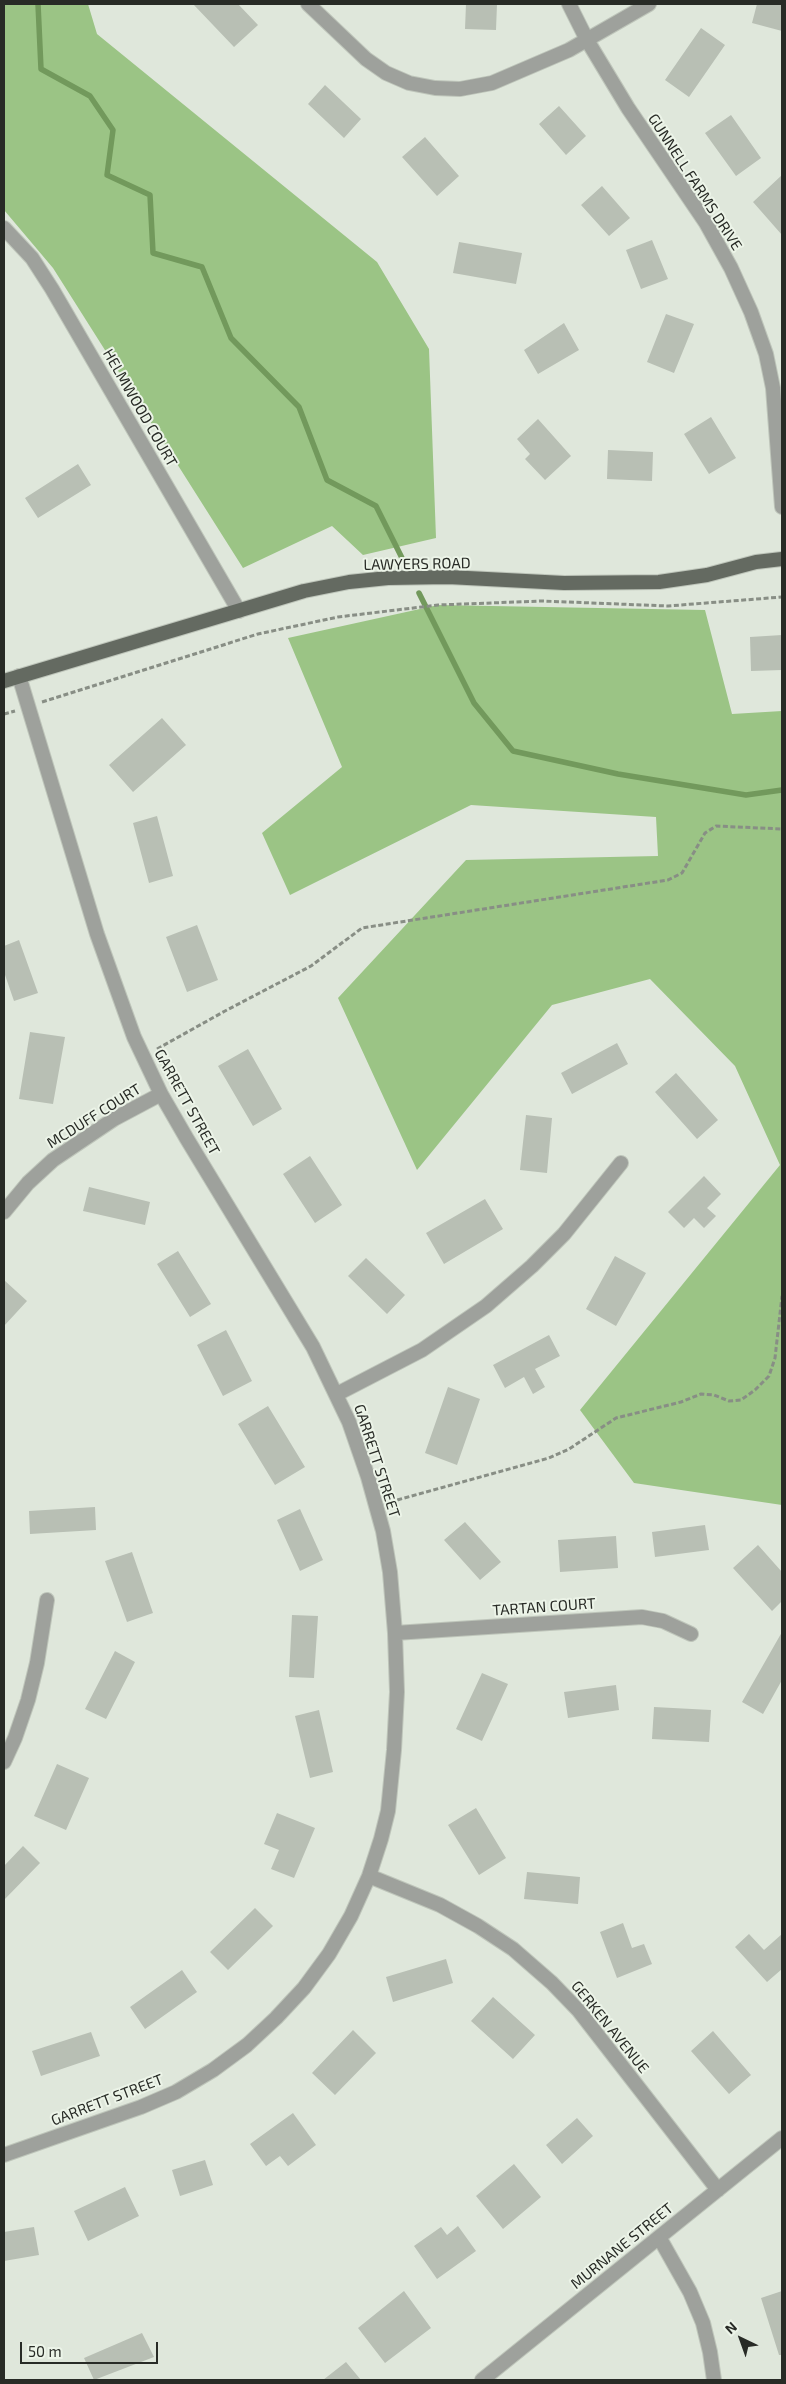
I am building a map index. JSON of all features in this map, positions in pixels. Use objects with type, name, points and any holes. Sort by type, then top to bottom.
[{"type":"main road","name":"LAWYERS ROAD","points":[[4,681],[304,591],[349,582],[388,578],[448,577],[564,583],[642,582],[707,574],[756,562],[782,559]]},
{"type":"street","points":[[308,4],[366,59],[386,73],[409,82],[434,88],[460,89],[492,83],[587,40],[649,4]]},
{"type":"street","name":"GUNNELL FARMS DRIVE","points":[[569,4],[587,40],[628,108],[706,223],[731,268],[775,364],[775,404],[782,507]]},
{"type":"street","name":"HELMWOOD COURT","points":[[4,228],[32,258],[52,289],[239,610]]},
{"type":"street","name":"GARRETT STREET","points":[[4,2155],[150,2104],[176,2092],[213,2070],[247,2045],[304,1988],[329,1954],[351,1916],[369,1876],[388,1811],[397,1692],[396,1633],[390,1572],[368,1477],[337,1394],[313,1347],[161,1094],[144,1057],[111,980],[19,676]]},
{"type":"street","name":"MCDUFF COURT","points":[[4,1212],[28,1183],[53,1160],[114,1119],[161,1094]]},
{"type":"street","points":[[337,1394],[422,1350],[486,1306],[532,1266],[564,1234],[621,1163]]},
{"type":"street","points":[[4,1762],[15,1738],[28,1700],[37,1663],[47,1600]]},
{"type":"street","name":"TARTAN COURT","points":[[396,1633],[642,1618],[663,1621],[691,1634]]},
{"type":"street","name":"GERKEN AVENUE","points":[[369,1876],[440,1906],[478,1926],[512,1949],[552,1983],[578,2011],[718,2190]]},
{"type":"street","name":"MURNANE STREET","points":[[482,2380],[782,2138]]},
{"type":"street","points":[[659,2236],[690,2292],[703,2323],[714,2380]]},
{"type":"path","points":[[4,714],[258,634],[338,618],[438,605],[542,601],[668,606],[782,596]]},
{"type":"path","points":[[144,1057],[225,1011],[312,966],[362,928],[668,880],[682,873],[705,833],[716,826],[782,829]]},
{"type":"path","points":[[376,1506],[549,1458],[569,1449],[616,1418],[681,1402],[701,1394],[714,1395],[729,1401],[741,1400],[755,1390],[769,1376],[776,1358],[782,1296]]},
{"type":"green space","points":[[4,4],[88,4],[97,34],[377,262],[429,349],[436,538],[363,555],[332,526],[243,568],[53,268],[4,210]]},
{"type":"green space","points":[[438,605],[705,610],[732,714],[782,711],[782,1505],[634,1483],[580,1410],[780,1165],[735,1066],[650,979],[552,1005],[417,1170],[338,998],[466,860],[658,856],[656,817],[471,805],[290,895],[262,833],[342,767],[288,638]]},
{"type":"building","points":[[193,4],[238,4],[258,25],[234,47]]},
{"type":"building","points":[[466,4],[497,4],[496,30],[465,29]]},
{"type":"building","points":[[757,4],[782,4],[782,31],[752,23]]},
{"type":"building","points":[[701,28],[725,45],[689,97],[665,80]]},
{"type":"building","points":[[325,85],[361,119],[344,138],[308,104]]},
{"type":"building","points":[[559,106],[586,136],[566,155],[539,124]]},
{"type":"building","points":[[731,115],[761,158],[736,176],[705,133]]},
{"type":"building","points":[[425,137],[459,176],[437,196],[402,157]]},
{"type":"building","points":[[782,175],[782,235],[753,202]]},
{"type":"building","points":[[602,186],[630,218],[609,236],[581,205]]},
{"type":"building","points":[[652,240],[668,279],[641,289],[626,250]]},
{"type":"building","points":[[459,242],[522,253],[516,284],[453,273]]},
{"type":"building","points":[[666,314],[694,324],[674,373],[647,362]]},
{"type":"building","points":[[564,323],[579,350],[538,374],[524,350]]},
{"type":"building","points":[[711,417],[736,458],[709,474],[684,434]]},
{"type":"building","points":[[538,419],[571,456],[545,480],[525,459],[530,454],[517,439]]},
{"type":"building","points":[[608,450],[653,452],[652,481],[607,479]]},
{"type":"building","points":[[78,464],[91,485],[38,518],[25,498]]},
{"type":"building","points":[[782,635],[782,670],[751,671],[750,637]]},
{"type":"building","points":[[162,718],[186,745],[133,792],[109,765]]},
{"type":"building","points":[[157,816],[173,876],[149,883],[133,823]]},
{"type":"building","points":[[197,925],[218,980],[187,992],[166,937]]},
{"type":"building","points":[[19,940],[38,993],[14,1001],[4,972],[4,946]]},
{"type":"building","points":[[30,1032],[65,1037],[53,1104],[19,1099]]},
{"type":"building","points":[[617,1043],[628,1064],[572,1094],[561,1073]]},
{"type":"building","points":[[248,1049],[282,1109],[253,1126],[218,1066]]},
{"type":"building","points":[[676,1073],[718,1120],[697,1139],[655,1092]]},
{"type":"building","points":[[526,1115],[552,1118],[547,1173],[520,1170]]},
{"type":"building","points":[[310,1156],[342,1205],[315,1223],[283,1174]]},
{"type":"building","points":[[704,1176],[721,1194],[707,1208],[716,1216],[704,1228],[694,1218],[684,1228],[668,1212]]},
{"type":"building","points":[[89,1187],[150,1202],[145,1225],[83,1211]]},
{"type":"building","points":[[485,1199],[503,1229],[444,1264],[426,1233]]},
{"type":"building","points":[[178,1251],[211,1304],[190,1317],[157,1264]]},
{"type":"building","points":[[615,1256],[646,1273],[616,1326],[586,1309]]},
{"type":"building","points":[[366,1258],[405,1295],[387,1314],[348,1276]]},
{"type":"building","points":[[4,1280],[27,1301],[4,1326]]},
{"type":"building","points":[[226,1330],[252,1381],[223,1396],[197,1345]]},
{"type":"building","points":[[549,1335],[560,1356],[535,1369],[545,1387],[533,1394],[524,1377],[505,1388],[493,1365]]},
{"type":"building","points":[[448,1387],[480,1399],[457,1465],[425,1453]]},
{"type":"building","points":[[268,1406],[305,1467],[275,1485],[238,1424]]},
{"type":"building","points":[[95,1507],[96,1530],[30,1534],[29,1511]]},
{"type":"building","points":[[300,1509],[323,1560],[300,1571],[277,1520]]},
{"type":"building","points":[[465,1522],[501,1562],[480,1580],[444,1540]]},
{"type":"building","points":[[705,1525],[709,1550],[655,1557],[652,1532]]},
{"type":"building","points":[[616,1536],[618,1568],[560,1572],[558,1540]]},
{"type":"building","points":[[758,1545],[782,1572],[782,1601],[772,1611],[733,1568]]},
{"type":"building","points":[[132,1552],[153,1613],[127,1622],[105,1561]]},
{"type":"building","points":[[292,1615],[318,1616],[314,1678],[289,1677]]},
{"type":"building","points":[[782,1632],[782,1680],[763,1714],[742,1702]]},
{"type":"building","points":[[115,1651],[135,1662],[106,1719],[85,1709]]},
{"type":"building","points":[[482,1673],[508,1684],[482,1741],[456,1729]]},
{"type":"building","points":[[616,1685],[619,1710],[568,1718],[564,1692]]},
{"type":"building","points":[[654,1707],[711,1710],[709,1742],[652,1739]]},
{"type":"building","points":[[319,1710],[333,1772],[310,1778],[295,1716]]},
{"type":"building","points":[[57,1764],[89,1778],[66,1830],[34,1816]]},
{"type":"building","points":[[476,1808],[506,1858],[479,1875],[448,1825]]},
{"type":"building","points":[[277,1813],[315,1828],[294,1878],[271,1869],[279,1850],[264,1844]]},
{"type":"building","points":[[23,1846],[40,1863],[4,1900],[4,1866]]},
{"type":"building","points":[[527,1872],[580,1877],[578,1904],[524,1899]]},
{"type":"building","points":[[255,1908],[273,1926],[228,1970],[210,1952]]},
{"type":"building","points":[[623,1923],[632,1948],[644,1944],[652,1964],[617,1978],[600,1932]]},
{"type":"building","points":[[749,1934],[764,1950],[782,1934],[782,1969],[767,1982],[735,1947]]},
{"type":"building","points":[[446,1959],[453,1983],[393,2002],[386,1977]]},
{"type":"building","points":[[182,1970],[197,1992],[145,2029],[130,2007]]},
{"type":"building","points":[[493,1997],[535,2035],[513,2059],[471,2021]]},
{"type":"building","points":[[353,2030],[376,2053],[335,2095],[312,2073]]},
{"type":"building","points":[[713,2031],[751,2075],[729,2094],[691,2051]]},
{"type":"building","points":[[91,2032],[100,2056],[41,2076],[32,2051]]},
{"type":"building","points":[[293,2113],[316,2145],[288,2166],[280,2156],[266,2166],[250,2144]]},
{"type":"building","points":[[577,2118],[593,2136],[562,2164],[546,2145]]},
{"type":"building","points":[[205,2160],[213,2185],[180,2196],[172,2170]]},
{"type":"building","points":[[514,2164],[541,2197],[503,2229],[476,2196]]},
{"type":"building","points":[[125,2187],[139,2216],[88,2241],[74,2211]]},
{"type":"building","points":[[458,2226],[476,2251],[437,2279],[414,2246],[441,2227],[447,2235]]},
{"type":"building","points":[[34,2227],[39,2255],[4,2261],[4,2232]]},
{"type":"building","points":[[404,2291],[431,2328],[385,2363],[358,2328]]},
{"type":"building","points":[[782,2291],[782,2355],[779,2355],[761,2298]]},
{"type":"building","points":[[142,2333],[154,2357],[94,2380],[84,2358]]},
{"type":"building","points":[[346,2362],[361,2380],[323,2380]]},
{"type":"waterway","points":[[38,4],[41,69],[90,96],[113,130],[107,175],[150,195],[153,253],[202,267],[231,338],[299,407],[327,480],[376,506],[404,562]]},
{"type":"waterway","points":[[419,593],[474,703],[513,751],[618,774],[746,795],[782,790]]}]
